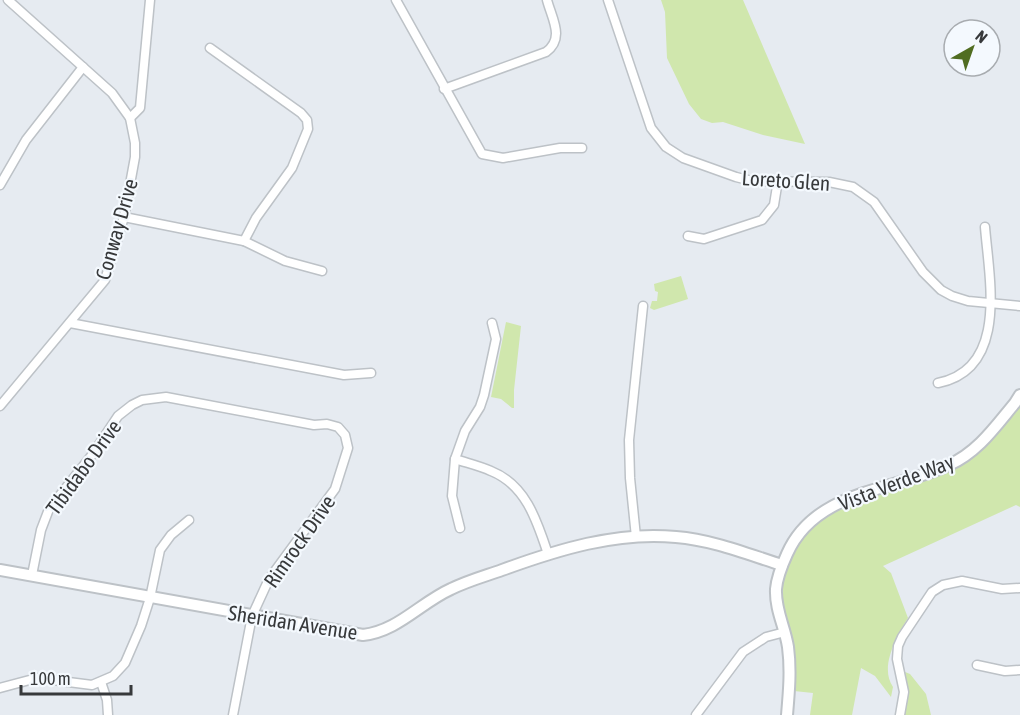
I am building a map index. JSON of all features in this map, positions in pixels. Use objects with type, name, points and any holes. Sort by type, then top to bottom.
[{"type":"street","points":[[8,0],[112,93],[131,121],[140,108],[150,0]]},
{"type":"street","points":[[396,0],[482,154],[503,158],[560,148],[582,148]]},
{"type":"street","points":[[444,89],[546,52],[553,46],[557,35],[547,0]]},
{"type":"street","name":"Loreto Glen","points":[[608,0],[651,128],[666,147],[683,158],[736,177],[752,180],[840,183],[864,193],[874,202],[932,283],[952,296],[992,304],[1020,306]]},
{"type":"street","points":[[210,48],[301,113],[307,120],[308,129],[292,168],[256,218],[244,241]]},
{"type":"street","points":[[0,185],[26,140],[83,67]]},
{"type":"street","name":"Conway Drive","points":[[0,406],[105,280],[124,217],[135,157],[131,121]]},
{"type":"street","points":[[688,236],[704,238],[762,220],[774,205],[778,180]]},
{"type":"street","points":[[124,217],[244,241],[285,261],[322,271]]},
{"type":"street","points":[[938,383],[953,380],[962,373],[979,353],[989,328],[992,304],[985,227]]},
{"type":"street","points":[[636,537],[629,440],[643,306]]},
{"type":"street","points":[[70,323],[344,375],[371,373]]},
{"type":"street","points":[[460,528],[452,496],[455,459],[465,431],[480,407],[484,395],[496,339],[492,323]]},
{"type":"street","name":"Vista Verde Way","points":[[787,715],[791,671],[785,632],[777,608],[776,588],[782,565],[792,542],[804,526],[826,509],[848,499],[949,465],[978,448],[1020,395]]},
{"type":"street","name":"Tibidabo Drive","points":[[32,575],[41,530],[49,509],[92,455],[118,416],[132,405],[142,400],[166,398],[314,425]]},
{"type":"street","name":"Rimrock Drive","points":[[232,715],[252,616],[269,579],[335,489],[348,448],[345,435],[338,427],[327,424],[314,425]]},
{"type":"street","points":[[455,459],[492,471],[503,477],[522,494],[538,523],[548,554]]},
{"type":"street","points":[[0,688],[37,678],[80,685],[101,682],[113,675],[125,663],[141,627],[160,550],[171,535],[189,520]]},
{"type":"street","name":"Sheridan Avenue","points":[[0,570],[354,635],[379,632],[394,626],[450,589],[548,554],[636,537],[656,536],[697,540],[722,545],[782,565]]},
{"type":"street","points":[[900,715],[904,692],[897,658],[898,645],[932,592],[943,585],[962,581],[1002,589],[1020,588]]},
{"type":"street","points":[[696,715],[743,652],[766,637],[785,632]]},
{"type":"street","points":[[977,665],[1005,671],[1020,670]]},
{"type":"street","points":[[101,682],[107,700],[108,715]]},
{"type":"green space","points":[[661,0],[743,0],[805,144],[763,135],[723,122],[712,123],[701,119],[689,104],[667,58],[665,12]]},
{"type":"green space","points":[[681,276],[688,299],[654,310],[650,308],[652,301],[657,301],[658,292],[655,291],[654,284]]},
{"type":"green space","points":[[506,322],[521,326],[514,408],[501,399],[491,397]]},
{"type":"green space","points":[[1020,407],[1020,507],[1016,505],[883,566],[891,573],[908,618],[895,642],[889,661],[889,679],[893,687],[891,697],[875,676],[861,668],[852,715],[810,715],[813,693],[794,691],[796,670],[794,649],[783,605],[783,582],[788,559],[798,541],[823,514],[938,475],[969,460],[990,441]]},
{"type":"green space","points":[[905,672],[910,674],[926,694],[931,715],[904,715],[907,693]]}]
